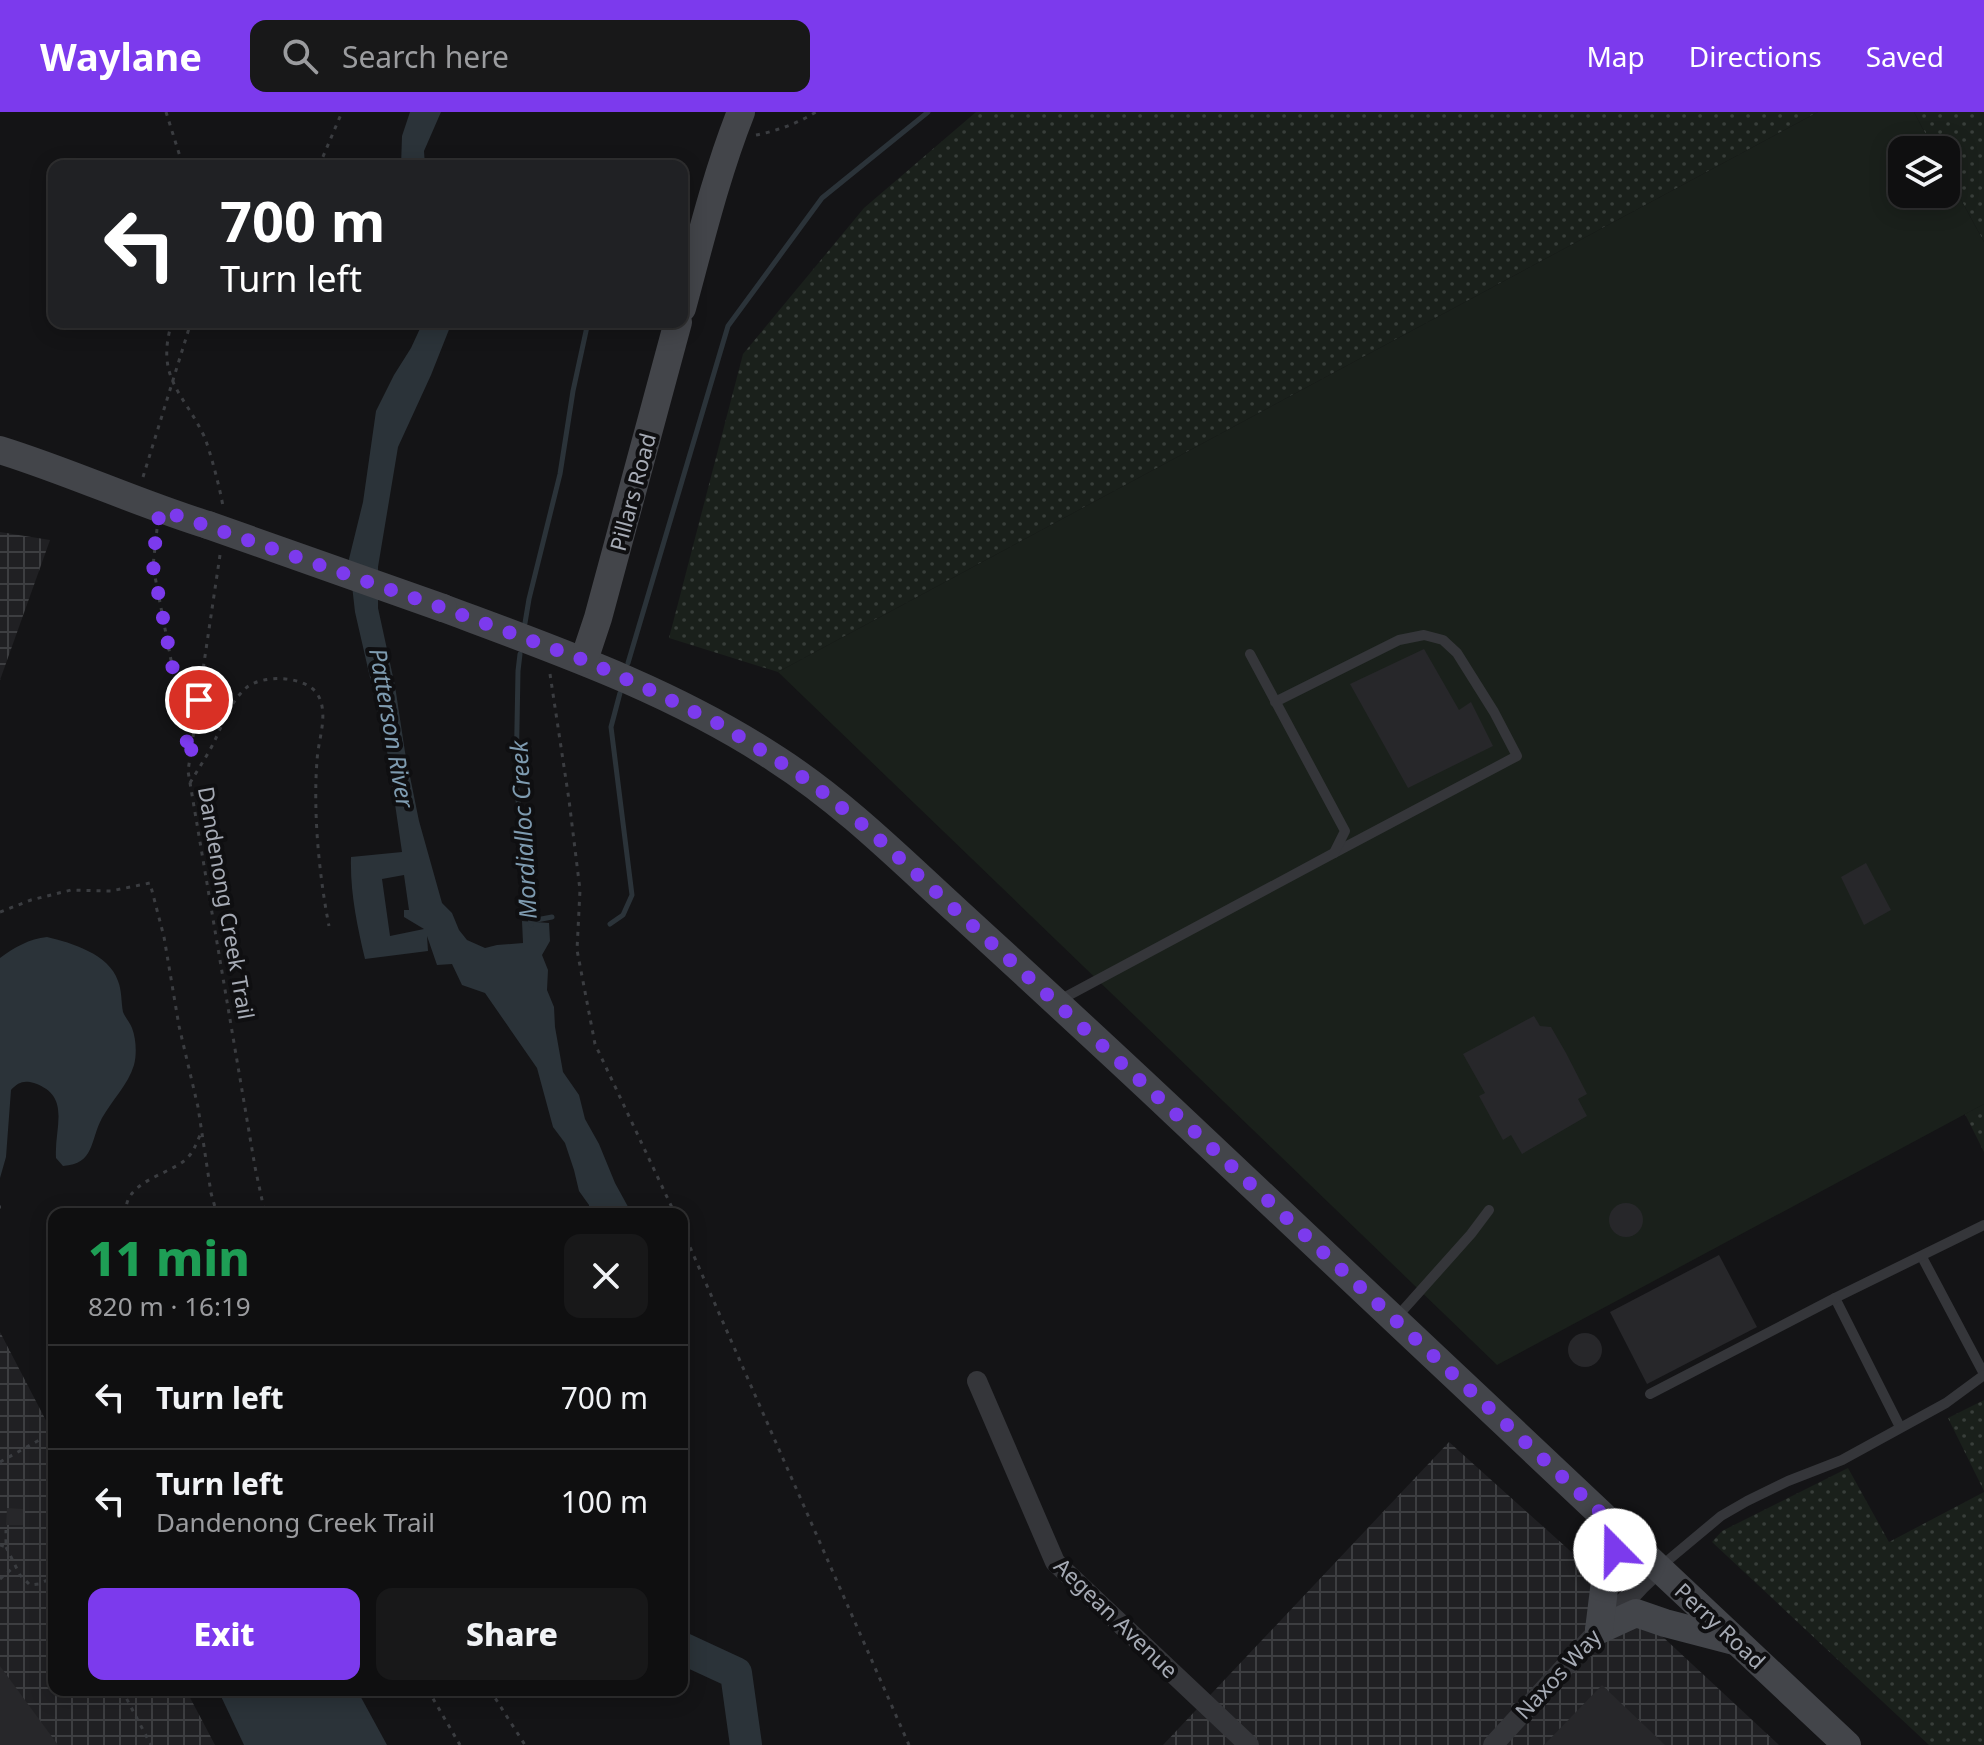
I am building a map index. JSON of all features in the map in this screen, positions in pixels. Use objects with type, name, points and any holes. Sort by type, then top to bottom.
[{"type":"main road","points":[[688,286],[730,139],[741,112]]},
{"type":"main road","name":"Pillars Road","points":[[584,660],[676,328]]},
{"type":"main road","name":"Perry Road","points":[[0,450],[60,469],[136,501],[584,660],[721,725],[819,789],[869,830],[1055,1002],[1847,1745]]},
{"type":"main road","name":"Perry Road","points":[[0,468],[136,501]]},
{"type":"main road","points":[[1599,1630],[1605,1581],[1615,1550],[1604,1516]]},
{"type":"main road","points":[[1599,1630],[1636,1613],[1737,1641]]},
{"type":"street","name":"Aegean Avenue","points":[[977,1381],[1055,1562],[1249,1745]]},
{"type":"street","name":"Naxos Way","points":[[1493,1745],[1658,1568]]},
{"type":"lane","points":[[1055,1002],[1517,756],[1457,653],[1443,640],[1424,635],[1399,640],[1275,702]]},
{"type":"lane","points":[[1250,654],[1345,831],[1334,853]]},
{"type":"lane","points":[[1395,1320],[1489,1210]]},
{"type":"lane","points":[[1650,1394],[1984,1225]]},
{"type":"lane","points":[[1658,1568],[1734,1508],[1788,1481],[1842,1460],[1953,1398],[1984,1374],[1922,1257]]},
{"type":"lane","points":[[1835,1298],[1900,1427]]},
{"type":"path","points":[[166,112],[181,160]]},
{"type":"path","points":[[322,160],[342,112]]},
{"type":"path","points":[[730,139],[771,132],[816,112]]},
{"type":"path","name":"Dandenong Creek Trail","points":[[171,328],[166,357],[172,384],[204,437],[223,504],[217,529],[188,771],[264,1208]]},
{"type":"path","points":[[189,328],[136,501],[157,524],[153,566],[190,758]]},
{"type":"path","points":[[546,647],[580,890],[577,950],[595,1044],[672,1208]]},
{"type":"path","points":[[190,783],[208,755],[232,703],[248,686],[265,679],[307,683],[318,695],[323,719],[317,760],[316,807],[329,926]]},
{"type":"path","points":[[0,912],[71,890],[111,891],[150,883],[164,937],[215,1208]]},
{"type":"path","points":[[125,1208],[132,1192],[194,1151],[202,1130]]},
{"type":"path","points":[[688,1243],[909,1745]]},
{"type":"path","points":[[0,1462],[43,1438]]},
{"type":"path","points":[[6,1530],[6,1547],[24,1581],[30,1585],[48,1580]]},
{"type":"path","points":[[0,1545],[6,1547]]},
{"type":"path","points":[[0,1579],[15,1565]]},
{"type":"path","points":[[125,1696],[151,1745]]},
{"type":"path","points":[[431,1696],[460,1745]]},
{"type":"path","points":[[494,1696],[525,1745]]},
{"type":"shaded area","points":[[976,112],[1818,112],[778,672],[669,638],[743,354],[864,208]]},
{"type":"shaded area","points":[[1818,112],[1914,112],[1927,136],[1888,136],[1888,208],[1960,208],[1960,198],[1984,242],[1984,1104],[1497,1365],[778,672]]},
{"type":"shaded area","points":[[1914,112],[1984,112],[1984,242],[1960,198],[1960,136],[1927,136]]},
{"type":"shaded area","points":[[0,532],[50,540],[0,680]]},
{"type":"shaded area","points":[[1984,1104],[1984,1152],[1965,1114]]},
{"type":"shaded area","points":[[0,1332],[48,1424],[48,1696],[189,1696],[215,1745],[0,1745]]},
{"type":"shaded area","points":[[1984,1400],[1984,1491],[1948,1418]]},
{"type":"shaded area","points":[[1449,1442],[1577,1557],[1779,1745],[1163,1745]]},
{"type":"shaded area","points":[[1848,1468],[1889,1542],[1984,1492],[1984,1745],[1929,1745],[1712,1542],[1722,1531]]},
{"type":"water","points":[[410,112],[441,112],[424,151],[425,160],[401,160],[402,136]]},
{"type":"water","name":"Patterson River","points":[[420,328],[450,328],[398,447],[378,567],[378,608],[405,752],[419,821],[442,903],[452,913],[467,940],[485,948],[523,943],[522,921],[549,923],[550,941],[542,955],[548,970],[547,990],[554,1007],[563,1072],[579,1095],[585,1119],[629,1208],[589,1208],[579,1191],[565,1143],[553,1127],[537,1068],[485,993],[462,985],[452,964],[437,965],[427,936],[428,951],[365,959],[353,896],[351,857],[402,852],[388,756],[355,612],[349,559],[363,502],[376,411]],"holes":[[[404,875],[409,910],[404,910],[404,917],[424,929],[390,936],[382,879]]]},
{"type":"water","points":[[47,937],[88,951],[113,972],[119,985],[123,1012],[133,1032],[135,1061],[128,1079],[102,1118],[90,1150],[81,1161],[73,1164],[63,1166],[56,1158],[58,1114],[53,1096],[30,1082],[21,1082],[14,1087],[11,1090],[6,1157],[0,1178],[0,958],[22,944]]},
{"type":"water","points":[[221,1696],[360,1696],[387,1745],[244,1745]]},
{"type":"building","points":[[1424,649],[1459,710],[1471,702],[1493,746],[1408,788],[1350,684]]},
{"type":"building","points":[[1866,863],[1891,910],[1864,925],[1841,877]]},
{"type":"building","points":[[1534,1016],[1540,1026],[1551,1027],[1566,1053],[1587,1094],[1578,1099],[1587,1116],[1522,1154],[1511,1135],[1503,1140],[1479,1096],[1485,1093],[1463,1054]]},
{"type":"building","points":[[1626,1203],[1638,1208],[1643,1220],[1638,1232],[1626,1237],[1614,1232],[1609,1220],[1614,1208]]},
{"type":"building","points":[[1719,1255],[1757,1327],[1647,1384],[1610,1312]]},
{"type":"building","points":[[1585,1333],[1597,1338],[1602,1350],[1597,1362],[1585,1367],[1573,1362],[1568,1350],[1573,1338]]},
{"type":"building","points":[[7,1508],[23,1509],[23,1525],[6,1525]]},
{"type":"building","points":[[0,1666],[58,1745],[0,1745]]},
{"type":"building","points":[[1602,1685],[1665,1745],[1544,1745]]},
{"type":"waterway","points":[[628,663],[728,326],[822,198],[928,112]]},
{"type":"waterway","name":"Mordialloc Creek","points":[[525,623],[560,474],[587,328]]},
{"type":"waterway","name":"Mordialloc Creek","points":[[520,654],[516,781],[531,925]]},
{"type":"waterway","points":[[610,924],[623,915],[632,895],[611,727],[620,693]]},
{"type":"waterway","points":[[531,921],[552,917]]},
{"type":"waterway","points":[[688,1651],[736,1673],[746,1745]]},
{"type":"route","points":[[199,700],[190,758],[153,566],[161,510],[584,660],[721,725],[819,789],[869,830],[1101,1044],[1604,1516],[1615,1550]]}]
